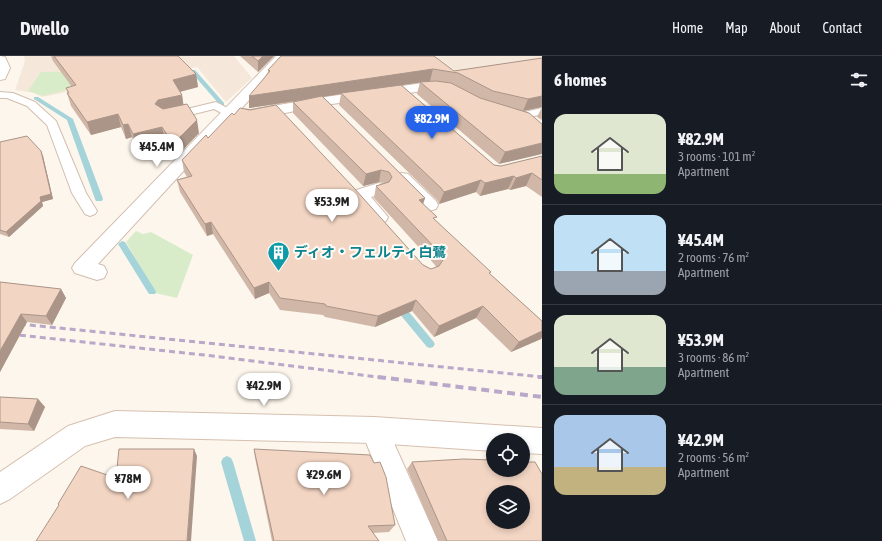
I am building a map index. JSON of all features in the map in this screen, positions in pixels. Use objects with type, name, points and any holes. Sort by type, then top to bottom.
[{"type":"street","points":[[97,272],[82,268],[283,56]]},
{"type":"street","points":[[0,60],[3,68],[0,76]]},
{"type":"street","points":[[230,112],[285,115],[331,107],[402,90],[430,86],[449,89],[460,94]]},
{"type":"street","points":[[402,90],[420,106]]},
{"type":"street","points":[[506,112],[520,116],[540,118]]},
{"type":"street","points":[[391,166],[429,205]]},
{"type":"street","points":[[379,189],[354,189],[391,230]]},
{"type":"street","points":[[0,490],[78,435],[115,424],[374,430],[542,441]]},
{"type":"street","points":[[374,430],[422,541]]},
{"type":"lane","points":[[0,95],[9,95],[31,104],[52,124],[76,185],[90,211]]},
{"type":"lane","points":[[165,117],[216,106],[230,112]]},
{"type":"shaded area","points":[[24,56],[234,56],[252,78],[226,102],[197,67],[42,97],[34,93],[15,90],[25,61]]},
{"type":"shaded area","points":[[436,56],[542,56],[542,116],[536,117],[466,79]]},
{"type":"green space","points":[[137,71],[43,96],[28,91],[41,72]]},
{"type":"green space","points":[[136,231],[143,234],[151,232],[193,255],[177,298],[155,293],[126,242]]},
{"type":"building","points":[[54,56],[178,56],[196,74],[173,80],[182,95],[158,100],[155,104],[163,109],[187,104],[197,120],[173,144],[162,127],[133,134],[128,124],[123,125],[118,114],[87,122],[67,93],[69,93],[66,88],[76,85]]},
{"type":"building","points":[[252,56],[263,56],[258,61]]},
{"type":"building","points":[[281,56],[434,56],[454,71],[542,58],[542,96],[528,99],[493,91],[458,73],[433,69],[249,96],[270,71],[268,70]]},
{"type":"building","points":[[436,81],[451,83],[480,98],[529,113],[542,124],[542,143],[505,152],[420,82]]},
{"type":"building","points":[[401,85],[494,165],[501,166],[542,156],[542,180],[532,173],[516,178],[514,176],[485,183],[481,180],[444,192],[341,93]]},
{"type":"building","points":[[322,96],[425,198],[419,200],[437,217],[433,218],[491,272],[489,273],[542,321],[542,331],[519,342],[483,306],[439,326],[416,300],[378,316],[326,306],[325,304],[280,298],[269,282],[254,288],[211,222],[205,224],[177,180],[192,176],[182,160],[206,135],[208,138],[232,113],[234,115],[240,108],[250,110],[276,105],[354,188],[423,265],[431,269],[439,266],[443,260],[440,253],[376,186],[389,182],[392,177],[389,172],[381,170],[366,174],[293,102]]},
{"type":"building","points":[[27,136],[41,151],[51,194],[40,197],[41,201],[6,232],[0,230],[0,142]]},
{"type":"building","points":[[0,282],[61,289],[46,316],[21,314],[0,351]]},
{"type":"building","points":[[0,397],[38,399],[28,424],[0,422]]},
{"type":"building","points":[[119,449],[194,449],[187,541],[36,541],[59,505],[58,504],[81,466],[116,478]]},
{"type":"building","points":[[254,449],[370,455],[374,463],[380,462],[386,477],[395,525],[368,526],[379,541],[274,541]]},
{"type":"building","points":[[464,459],[486,460],[486,477],[530,477],[530,462],[535,462],[542,474],[542,541],[447,541],[412,462]]},
{"type":"waterway","points":[[193,71],[222,104]]},
{"type":"waterway","points":[[36,98],[70,119],[99,199]]},
{"type":"waterway","points":[[122,244],[152,292]]},
{"type":"waterway","points":[[397,304],[430,344]]},
{"type":"waterway","points":[[227,462],[250,541]]},
{"type":"railway","points":[[0,322],[542,377],[538,377]]},
{"type":"railway","points":[[0,333],[213,356],[381,377]]},
{"type":"railway","points":[[381,377],[542,397]]},
{"type":"railway","points":[[381,377],[386,378]]},
{"type":"place","name":"ディオ・フェルティ白鷺","points":[[279,272]]}]
